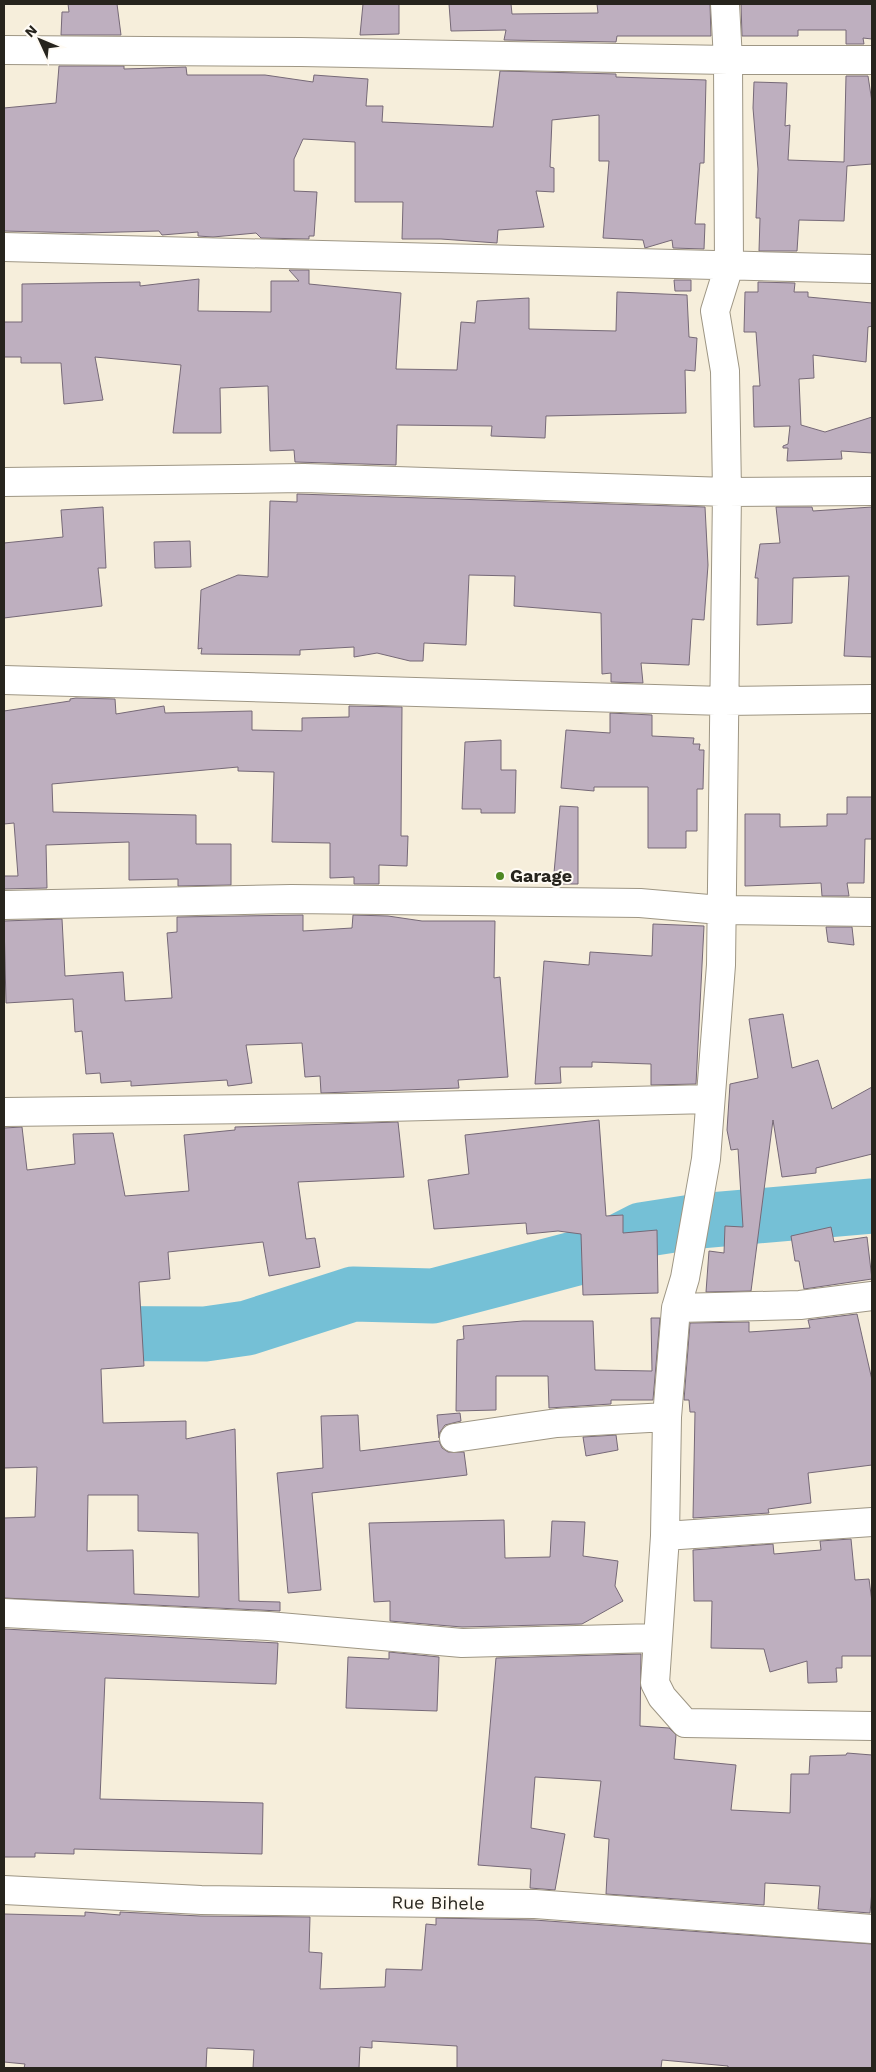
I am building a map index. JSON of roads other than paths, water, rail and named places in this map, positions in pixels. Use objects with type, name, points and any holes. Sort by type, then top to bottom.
[{"type":"street","points":[[725,4],[728,60],[729,266],[715,311],[725,371],[727,492],[720,910],[721,965],[706,1159],[685,1278],[676,1308],[667,1416],[665,1536],[656,1638],[655,1683],[662,1697],[685,1723],[872,1726]]},
{"type":"street","points":[[4,50],[301,52],[728,60],[872,60]]},
{"type":"street","points":[[4,247],[872,269]]},
{"type":"street","points":[[4,482],[304,478],[727,492],[872,491]]},
{"type":"street","points":[[4,680],[724,700],[872,698]]},
{"type":"street","points":[[4,905],[291,899],[640,903],[720,910],[872,912]]},
{"type":"street","points":[[4,1112],[346,1108],[710,1099]]},
{"type":"street","points":[[676,1308],[800,1305],[872,1296]]},
{"type":"street","points":[[454,1438],[556,1423],[667,1416]]},
{"type":"street","points":[[665,1536],[872,1522]]},
{"type":"street","points":[[4,1613],[268,1626],[462,1643],[656,1638]]},
{"type":"street","name":"Rue Bihele","points":[[4,1890],[201,1900],[535,1904],[872,1929]]},
{"type":"waterway","points":[[4,1333],[205,1334],[247,1328],[353,1294],[433,1296],[596,1253],[641,1230],[699,1221],[872,1206]]},
{"type":"place","name":"Garage","points":[[500,876]]}]
